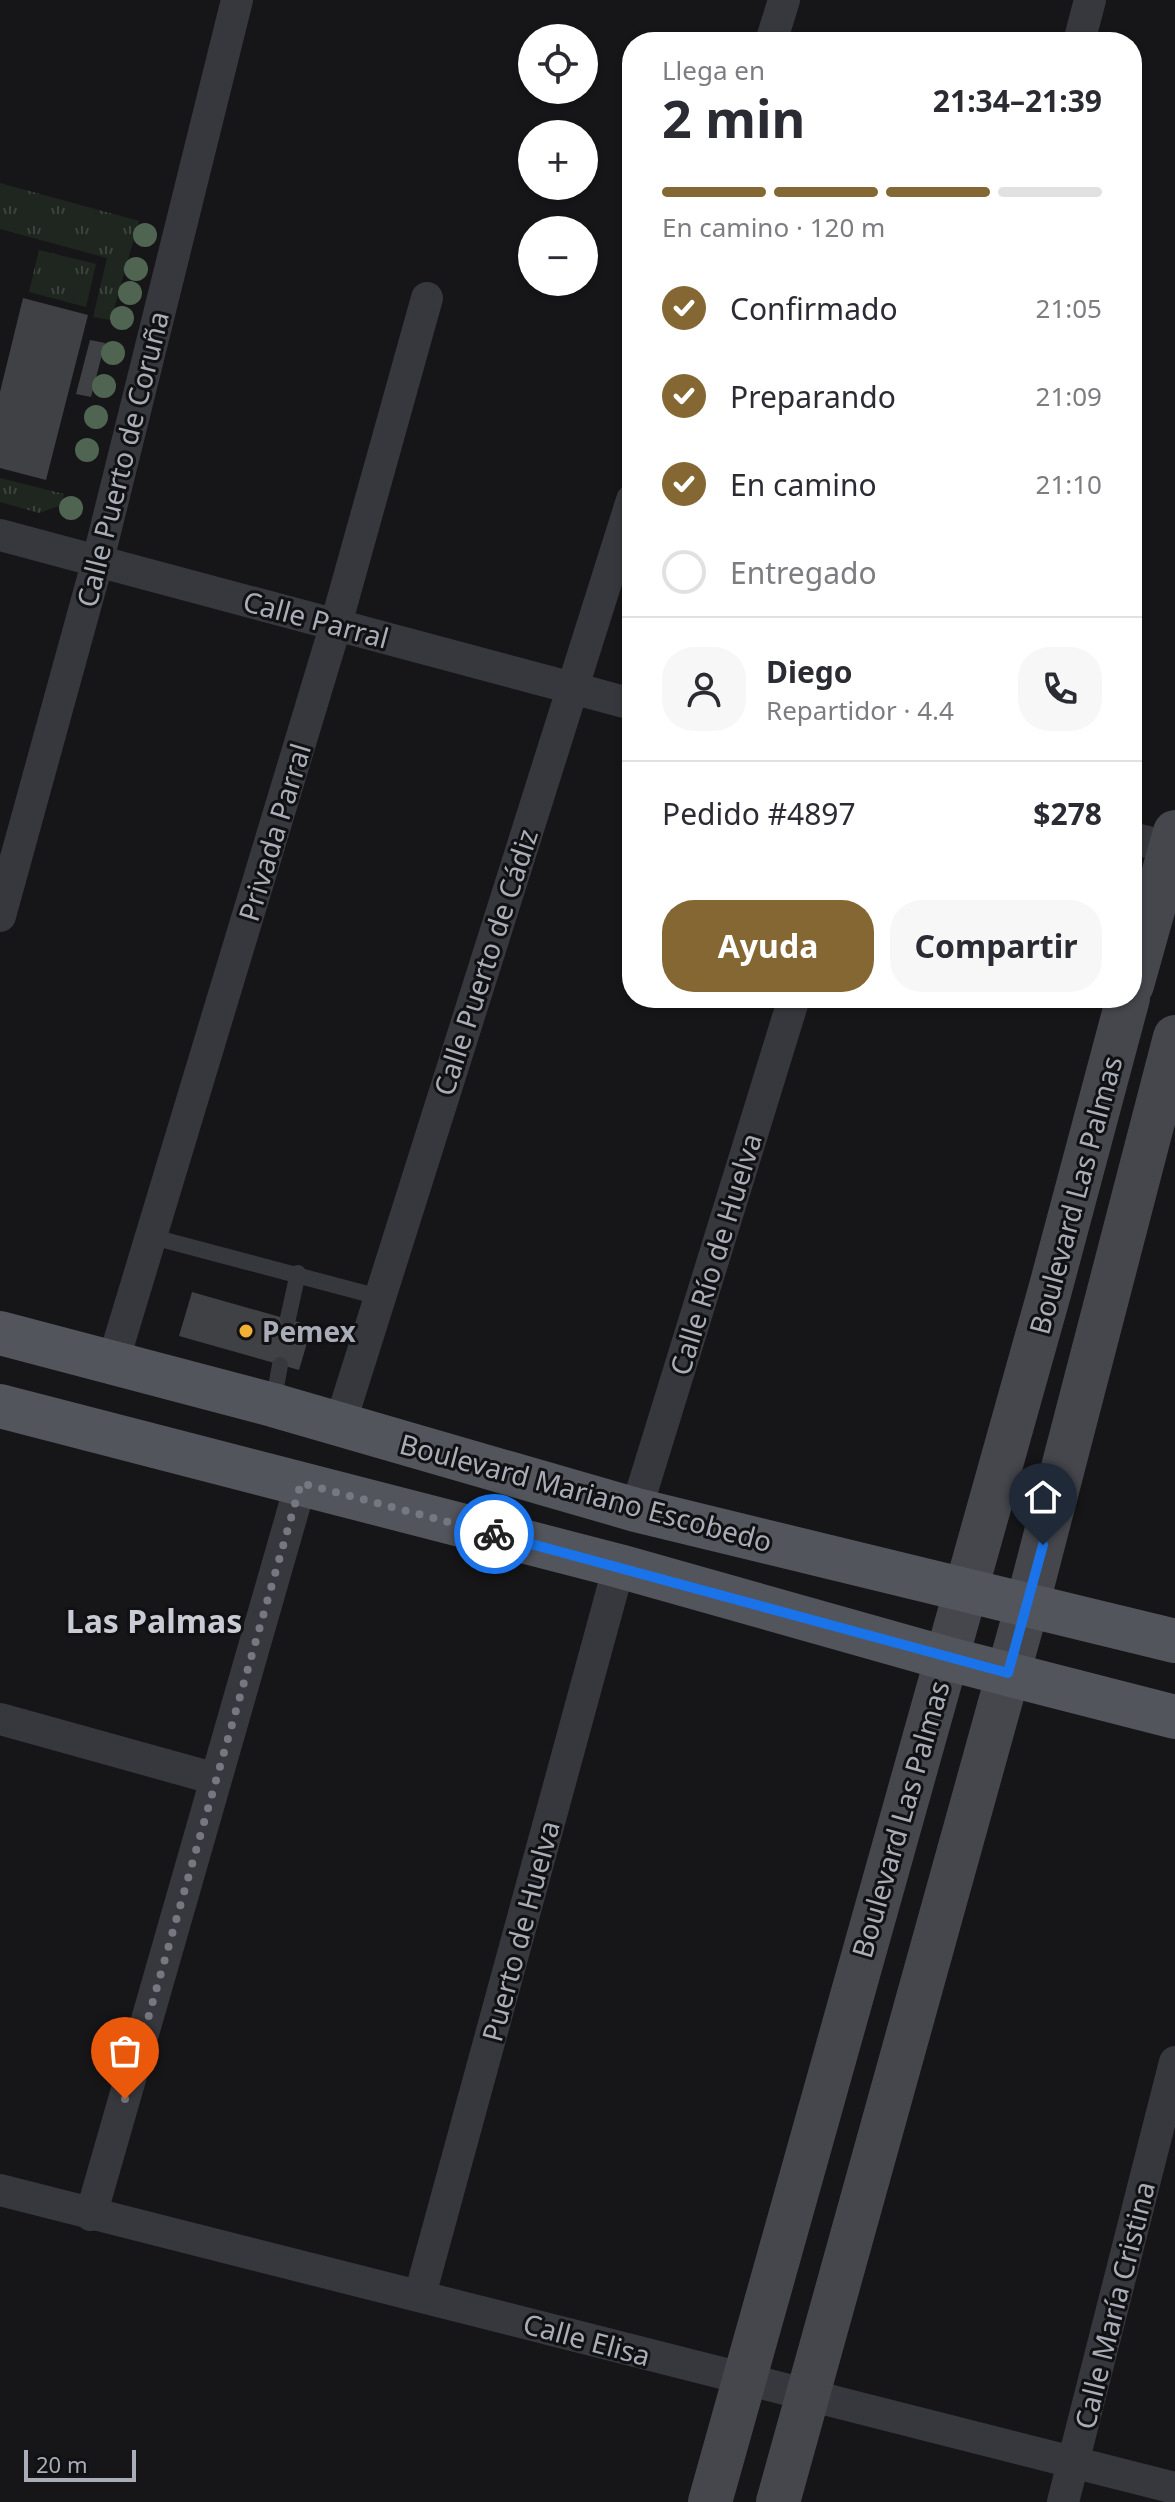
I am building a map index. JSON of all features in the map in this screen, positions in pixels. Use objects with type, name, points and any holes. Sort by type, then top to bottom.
[{"type":"main road","name":"Boulevard Mariano Escobedo","points":[[0,1333],[113,1362],[276,1385],[340,1424],[636,1510],[1175,1641]]},
{"type":"main road","points":[[0,1406],[619,1566],[945,1658],[1175,1717]]},
{"type":"street","name":"Calle Puerto de Coruña","points":[[0,916],[98,560],[237,0]]},
{"type":"street","points":[[774,32],[784,0]]},
{"type":"street","points":[[1082,32],[1090,0]]},
{"type":"street","name":"Privada Parral","points":[[113,1362],[336,624],[427,298]]},
{"type":"street","name":"Calle Puerto de Cádiz","points":[[340,1424],[622,533]]},
{"type":"street","name":"Calle Parral","points":[[0,535],[622,701]]},
{"type":"street","points":[[1142,939],[1163,841]]},
{"type":"street","name":"Calle Río de Huelva","points":[[636,1510],[791,1008]]},
{"type":"street","name":"Boulevard Las Palmas","points":[[710,2502],[1125,1008]]},
{"type":"street","name":"Boulevard Las Palmas","points":[[778,2502],[1027,1606],[1175,1037]]},
{"type":"street","points":[[91,2215],[301,1483]]},
{"type":"street","name":"Puerto de Huelva","points":[[420,2295],[619,1566]]},
{"type":"street","points":[[0,1719],[216,1779]]},
{"type":"street","name":"Calle María Cristina","points":[[1063,2502],[1175,2062]]},
{"type":"street","name":"Calle Elisa","points":[[0,2190],[1175,2488]]},
{"type":"lane","points":[[153,1237],[298,1273],[379,1297]]},
{"type":"lane","points":[[288,1318],[298,1273]]},
{"type":"green space","points":[[0,183],[139,221],[111,320],[93,317],[107,258],[0,229]]},
{"type":"green space","points":[[39,250],[96,264],[86,307],[29,292]]},
{"type":"green space","points":[[0,478],[64,494],[62,505],[39,513],[0,502]]},
{"type":"building","points":[[23,298],[88,315],[46,480],[0,468],[0,392]]},
{"type":"building","points":[[90,340],[105,343],[91,397],[76,394]]},
{"type":"building","name":"Pemex","points":[[192,1292],[312,1326],[299,1370],[179,1336]]},
{"type":"way so far","points":[[125,2099],[301,1483],[494,1534]]},
{"type":"place","name":"Pemex","points":[[246,1331]]},
{"type":"district","name":"Las Palmas","points":[[154,1620]]},
{"type":"route","points":[[494,1534],[1008,1673],[1043,1545]]}]
